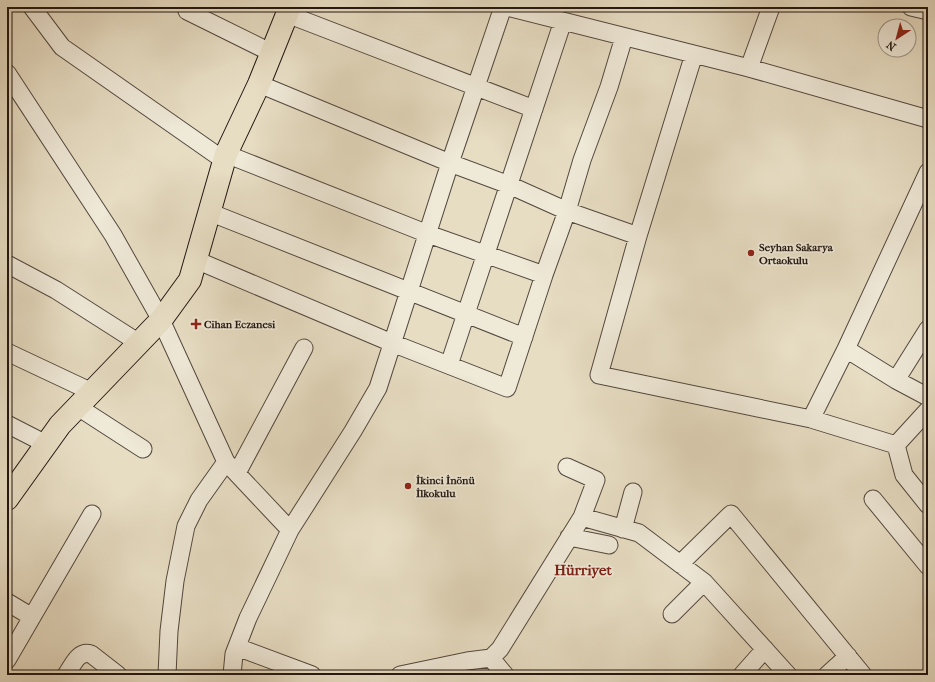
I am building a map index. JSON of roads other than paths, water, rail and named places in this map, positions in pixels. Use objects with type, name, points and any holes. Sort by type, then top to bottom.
[{"type":"main road","points":[[7,499],[60,425],[161,320],[190,280],[225,157],[259,84],[289,11]]},
{"type":"street","points":[[32,7],[62,47],[225,157],[428,234],[544,275]]},
{"type":"street","points":[[749,68],[770,7]]},
{"type":"street","points":[[911,7],[928,12]]},
{"type":"street","points":[[232,675],[234,654],[248,618],[290,530],[354,431],[378,388],[450,163],[476,88],[513,8],[749,68],[928,119]]},
{"type":"street","points":[[187,11],[272,53]]},
{"type":"street","points":[[289,11],[476,88],[534,109]]},
{"type":"street","points":[[449,365],[563,21]]},
{"type":"street","points":[[196,260],[392,343],[507,388],[544,275],[567,211],[582,160],[609,87],[624,37]]},
{"type":"street","points":[[694,54],[638,236],[599,375],[811,419],[896,445]]},
{"type":"street","points":[[7,73],[113,235],[161,320],[232,467],[290,530]]},
{"type":"street","points":[[259,84],[450,163],[509,185],[567,211],[638,236]]},
{"type":"street","points":[[811,419],[846,349],[928,172]]},
{"type":"street","points":[[209,212],[524,337]]},
{"type":"street","points":[[7,264],[56,290],[139,343]]},
{"type":"street","points":[[896,380],[928,329]]},
{"type":"street","points":[[167,675],[169,631],[174,588],[186,526],[199,500],[232,467],[304,348]]},
{"type":"street","points":[[846,349],[896,380],[928,396]]},
{"type":"street","points":[[7,352],[85,399],[143,449]]},
{"type":"street","points":[[896,445],[928,410]]},
{"type":"street","points":[[7,424],[46,444]]},
{"type":"street","points":[[896,445],[904,475],[928,505]]},
{"type":"street","points":[[400,675],[467,661],[491,658],[500,649],[582,517],[596,480],[567,467]]},
{"type":"street","points":[[623,529],[632,492]]},
{"type":"street","points":[[872,499],[928,566]]},
{"type":"street","points":[[7,660],[92,514]]},
{"type":"street","points":[[680,564],[731,514],[863,675]]},
{"type":"street","points":[[582,517],[639,533],[704,582],[788,675]]},
{"type":"street","points":[[569,538],[609,545]]},
{"type":"street","points":[[672,614],[704,582]]},
{"type":"street","points":[[7,602],[32,616]]},
{"type":"street","points":[[237,647],[312,675]]},
{"type":"street","points":[[742,675],[765,649]]},
{"type":"street","points":[[66,675],[80,654],[85,652],[91,654],[118,675]]},
{"type":"street","points":[[828,675],[848,656]]},
{"type":"street","points":[[491,658],[505,675]]},
{"type":"place","name":"Seyhan Sakarya Ortaokulu","points":[[751,253]]},
{"type":"place","name":"Cihan Eczanesi","points":[[196,324]]},
{"type":"place","name":"İkinci İnönü İlkokulu","points":[[408,486]]},
{"type":"district","name":"Hürriyet","points":[[583,570]]}]
